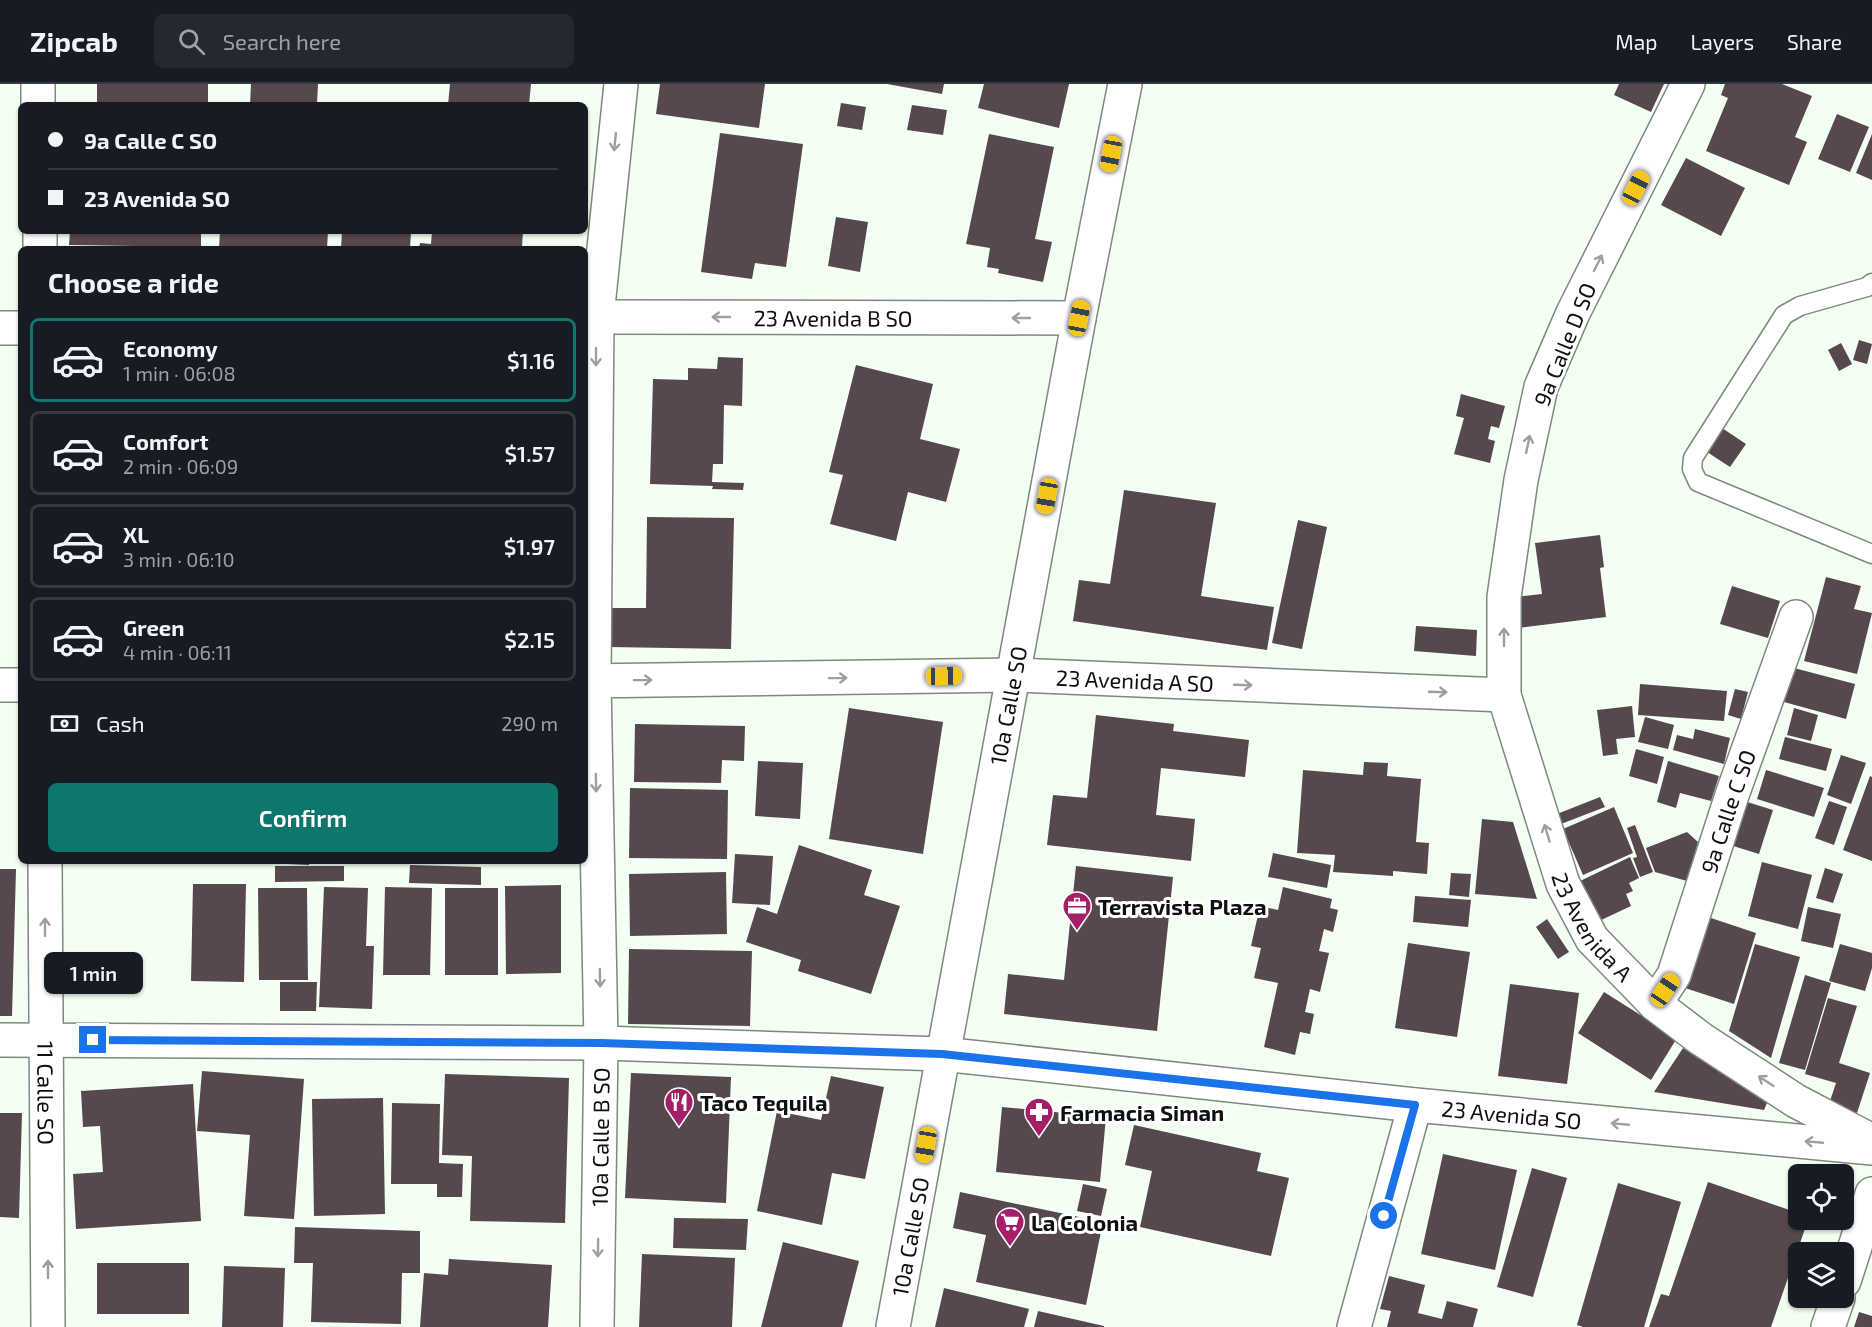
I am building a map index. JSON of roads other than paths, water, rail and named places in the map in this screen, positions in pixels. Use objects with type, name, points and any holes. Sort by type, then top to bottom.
[{"type":"street","points":[[38,84],[38,102]]},
{"type":"street","name":"10a Calle B SO","points":[[597,1327],[601,1043],[589,681],[591,317],[621,84]]},
{"type":"street","name":"10a Calle SO","points":[[893,1327],[1079,318],[1125,84]]},
{"type":"street","name":"9a Calle D SO","points":[[1504,695],[1504,597],[1521,480],[1541,387],[1573,313],[1688,84]]},
{"type":"street","name":"23 Avenida B SO","points":[[591,317],[1079,318]]},
{"type":"street","points":[[0,328],[18,328]]},
{"type":"street","name":"9a Calle C SO","points":[[1655,1004],[1674,975],[1732,795],[1796,616]]},
{"type":"street","name":"23 Avenida A SO","points":[[589,681],[1014,675],[1504,695]]},
{"type":"street","points":[[0,685],[18,685]]},
{"type":"street","name":"23 Avenida A","points":[[1504,695],[1563,884],[1592,939],[1655,1004],[1701,1039],[1796,1101],[1872,1141]]},
{"type":"street","name":"11 Calle SO","points":[[45,864],[48,1327]]},
{"type":"street","name":"23 Avenida SO","points":[[0,1040],[601,1043],[942,1054],[1415,1105],[1872,1148]]},
{"type":"street","points":[[1354,1327],[1415,1105]]},
{"type":"street","points":[[1854,1250],[1872,1194]]},
{"type":"street","points":[[1828,1327],[1835,1308]]},
{"type":"lane","points":[[1872,283],[1867,287],[1800,306],[1784,315],[1694,458],[1692,469],[1698,482],[1872,554]]},
{"type":"place","name":"Terravista Plaza","points":[[1077,932]]},
{"type":"place","name":"Taco Tequila","points":[[679,1128]]},
{"type":"place","name":"Farmacia Siman","points":[[1039,1138]]},
{"type":"place","name":"La Colonia","points":[[1010,1248]]}]
